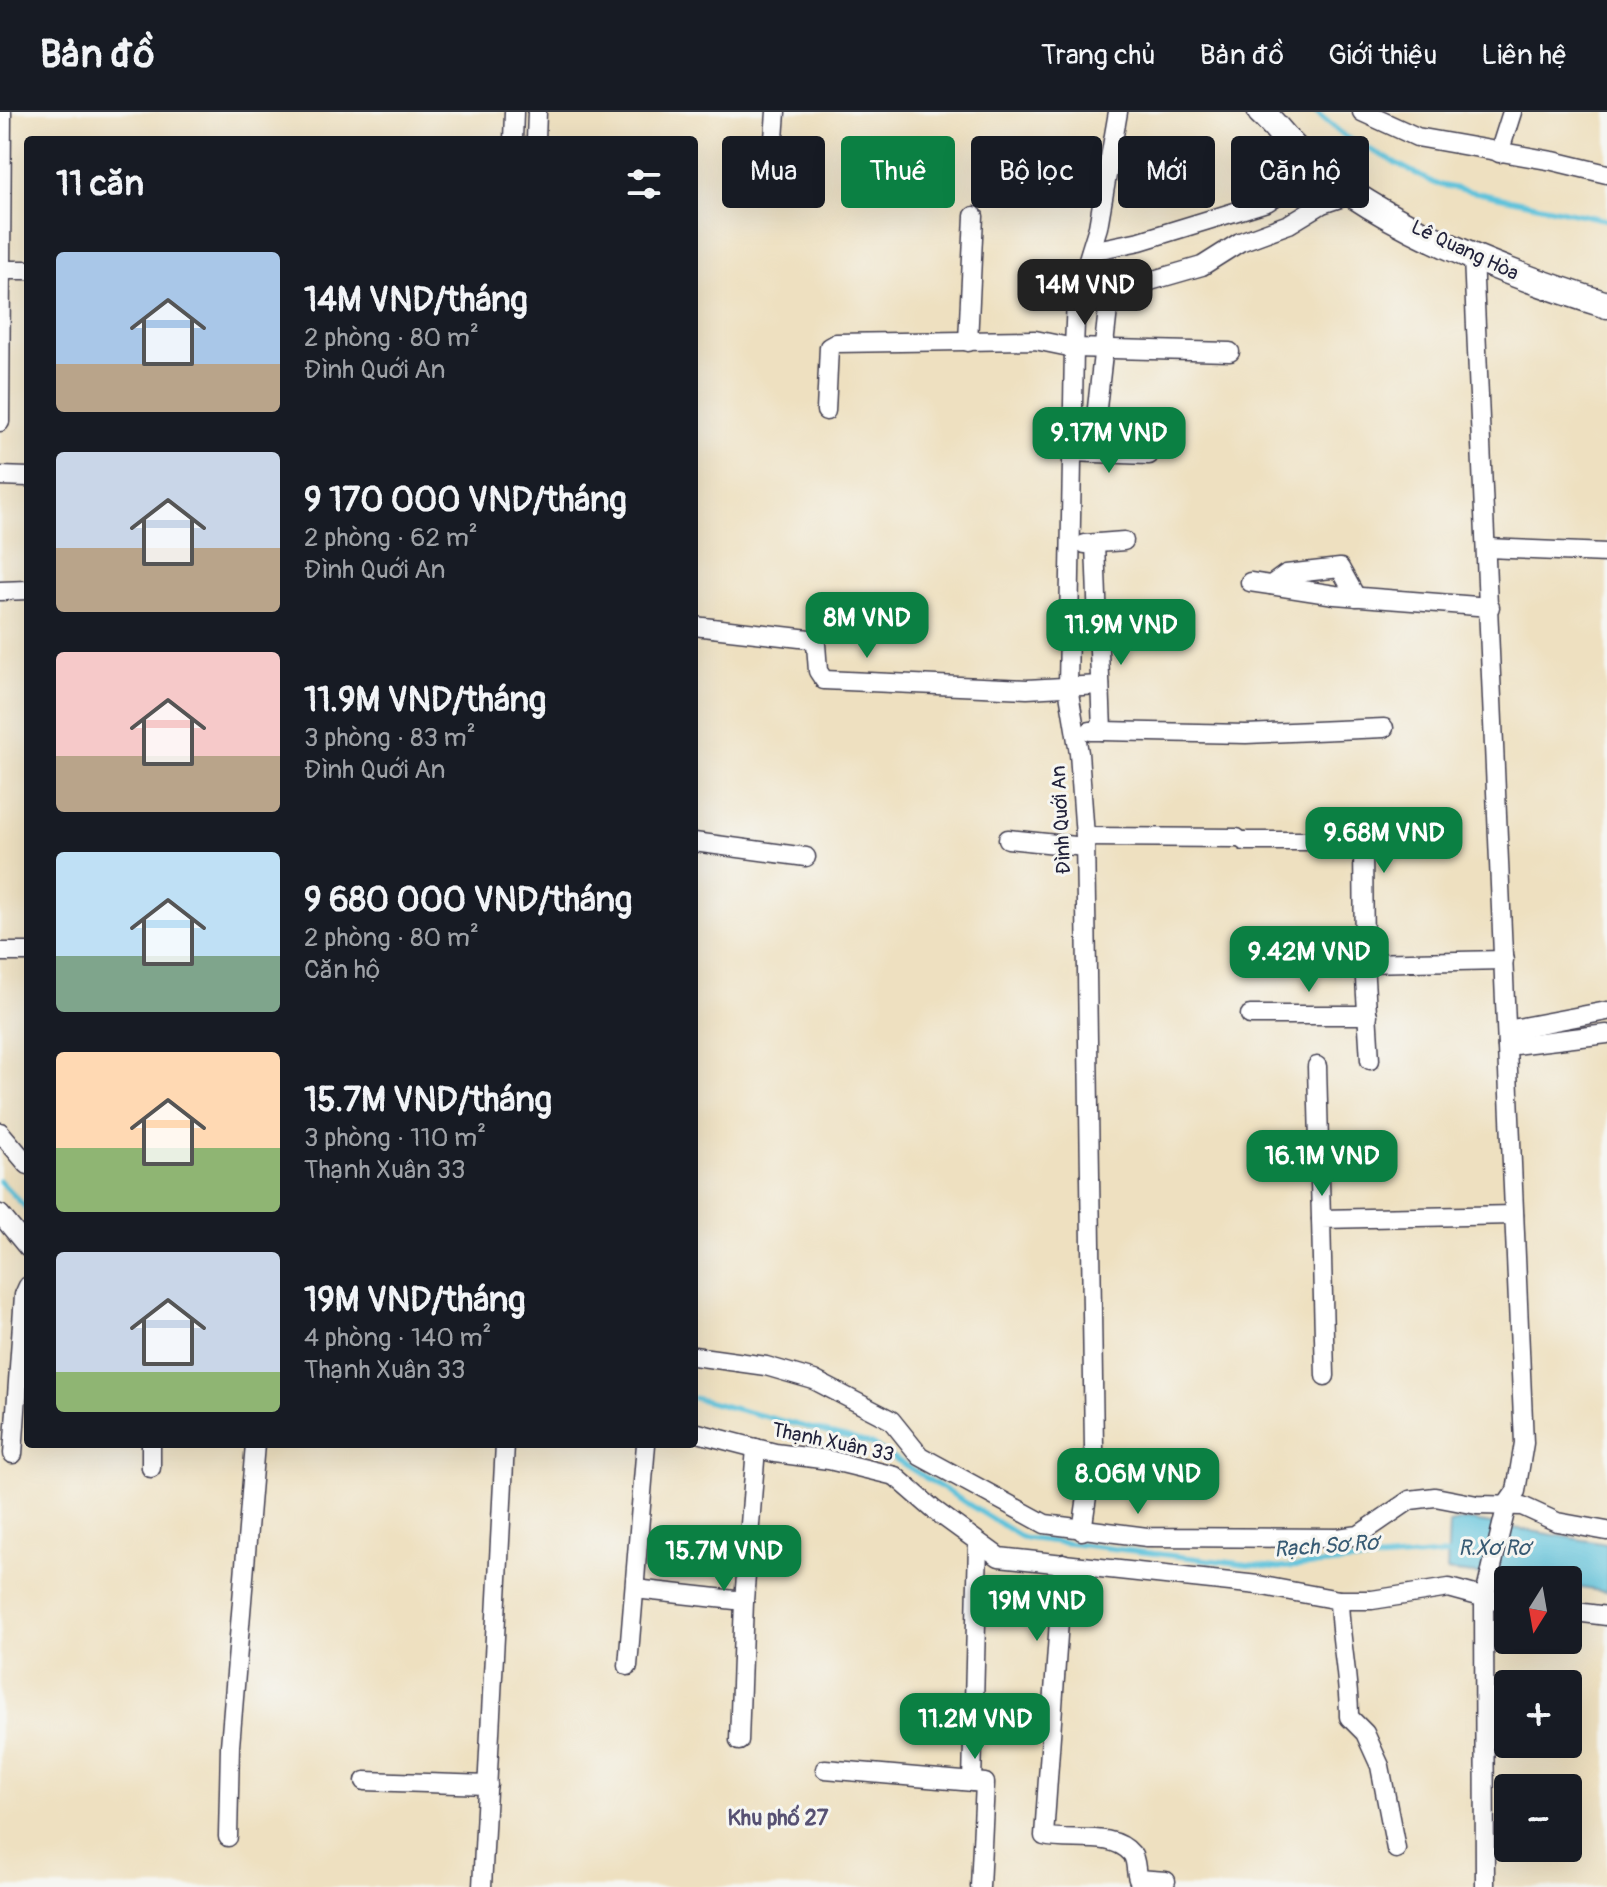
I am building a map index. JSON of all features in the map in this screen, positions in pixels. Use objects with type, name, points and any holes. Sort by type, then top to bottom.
[{"type":"street","points":[[0,422],[2,112]]},
{"type":"street","points":[[513,136],[514,112]]},
{"type":"street","points":[[536,136],[537,112]]},
{"type":"street","points":[[776,112],[776,136]]},
{"type":"street","name":"Đình Quới An","points":[[1082,1531],[1094,1448],[1085,842],[1068,687],[1070,452],[1076,298],[1091,251],[1118,112]]},
{"type":"street","points":[[1362,112],[1417,137],[1607,174]]},
{"type":"street","points":[[1499,153],[1512,112]]},
{"type":"street","name":"Lê Quang Hòa","points":[[1275,116],[1288,136]]},
{"type":"street","name":"Lê Quang Hòa","points":[[1369,202],[1414,229],[1473,257],[1543,285],[1607,305]]},
{"type":"street","points":[[1091,251],[1140,241],[1247,208]]},
{"type":"street","points":[[1097,408],[1108,309],[1150,281],[1202,266],[1240,242],[1289,224],[1315,208]]},
{"type":"street","points":[[968,342],[974,216]]},
{"type":"street","points":[[1473,257],[1524,1443],[1516,1491],[1505,1511],[1486,1591],[1485,1887]]},
{"type":"street","points":[[1,270],[24,270]]},
{"type":"street","points":[[826,411],[829,347],[832,344],[1035,340],[1074,348],[1230,352]]},
{"type":"street","points":[[1070,452],[1149,455]]},
{"type":"street","points":[[0,476],[24,477]]},
{"type":"street","points":[[1070,543],[1124,541]]},
{"type":"street","points":[[1095,544],[1102,731]]},
{"type":"street","points":[[1487,548],[1607,553]]},
{"type":"street","points":[[1271,585],[1286,574],[1340,568],[1356,597]]},
{"type":"street","points":[[1250,582],[1356,597],[1490,607]]},
{"type":"street","points":[[0,591],[24,590]]},
{"type":"street","points":[[698,626],[809,639],[816,644],[818,671],[824,680],[1027,689],[1100,685]]},
{"type":"street","points":[[1075,731],[1246,734],[1384,728]]},
{"type":"street","points":[[1008,839],[1085,842],[1241,839],[1363,841],[1364,963],[1370,1060]]},
{"type":"street","points":[[698,843],[806,857]]},
{"type":"street","points":[[0,952],[24,952]]},
{"type":"street","points":[[1263,961],[1364,963],[1504,960]]},
{"type":"street","points":[[1507,1038],[1607,1011]]},
{"type":"street","points":[[1250,1015],[1368,1015]]},
{"type":"street","points":[[1507,1038],[1607,1034]]},
{"type":"street","points":[[1317,1066],[1325,1376]]},
{"type":"street","points":[[0,1132],[24,1160]]},
{"type":"street","points":[[0,1214],[24,1243]]},
{"type":"street","points":[[1321,1219],[1514,1215]]},
{"type":"street","points":[[13,1454],[24,1295]]},
{"type":"street","points":[[698,1357],[766,1366],[814,1380],[891,1420],[920,1456],[1045,1524],[1147,1537],[1338,1538],[1359,1535],[1410,1500],[1435,1497],[1505,1511],[1522,1506],[1557,1522],[1607,1531]]},
{"type":"street","name":"Thạnh Xuân 33","points":[[698,1433],[895,1476],[999,1557],[1258,1585],[1339,1600],[1372,1600],[1449,1588],[1486,1591],[1494,1596]]},
{"type":"street","points":[[151,1448],[151,1468]]},
{"type":"street","points":[[228,1837],[230,1746],[255,1448]]},
{"type":"street","points":[[482,1887],[505,1448]]},
{"type":"street","points":[[628,1666],[646,1448]]},
{"type":"street","points":[[739,1741],[744,1601],[756,1448]]},
{"type":"street","points":[[972,1782],[978,1543]]},
{"type":"street","points":[[1063,1563],[1044,1836],[1096,1839],[1122,1846],[1131,1854],[1138,1879],[1166,1881]]},
{"type":"street","points":[[635,1589],[744,1601]]},
{"type":"street","points":[[1339,1600],[1340,1642],[1349,1678],[1349,1717],[1365,1733],[1380,1766],[1396,1849]]},
{"type":"street","points":[[1582,1613],[1604,1617]]},
{"type":"street","points":[[825,1769],[985,1783],[980,1887]]},
{"type":"street","points":[[365,1781],[488,1785]]},
{"type":"water","name":"R.Xơ Rơ","points":[[1467,1520],[1607,1544],[1607,1592],[1582,1588],[1582,1566],[1494,1566],[1494,1576],[1447,1571],[1449,1524]]},
{"type":"waterway","points":[[1316,112],[1346,137],[1436,184],[1607,220]]},
{"type":"waterway","name":"Rạch Sơ Rơ","points":[[0,1181],[24,1206]]},
{"type":"waterway","name":"Rạch Sơ Rơ","points":[[698,1399],[871,1444],[1023,1538],[1278,1568],[1452,1554]]},
{"type":"district","name":"Khu phố 27","points":[[778,1818]]}]
